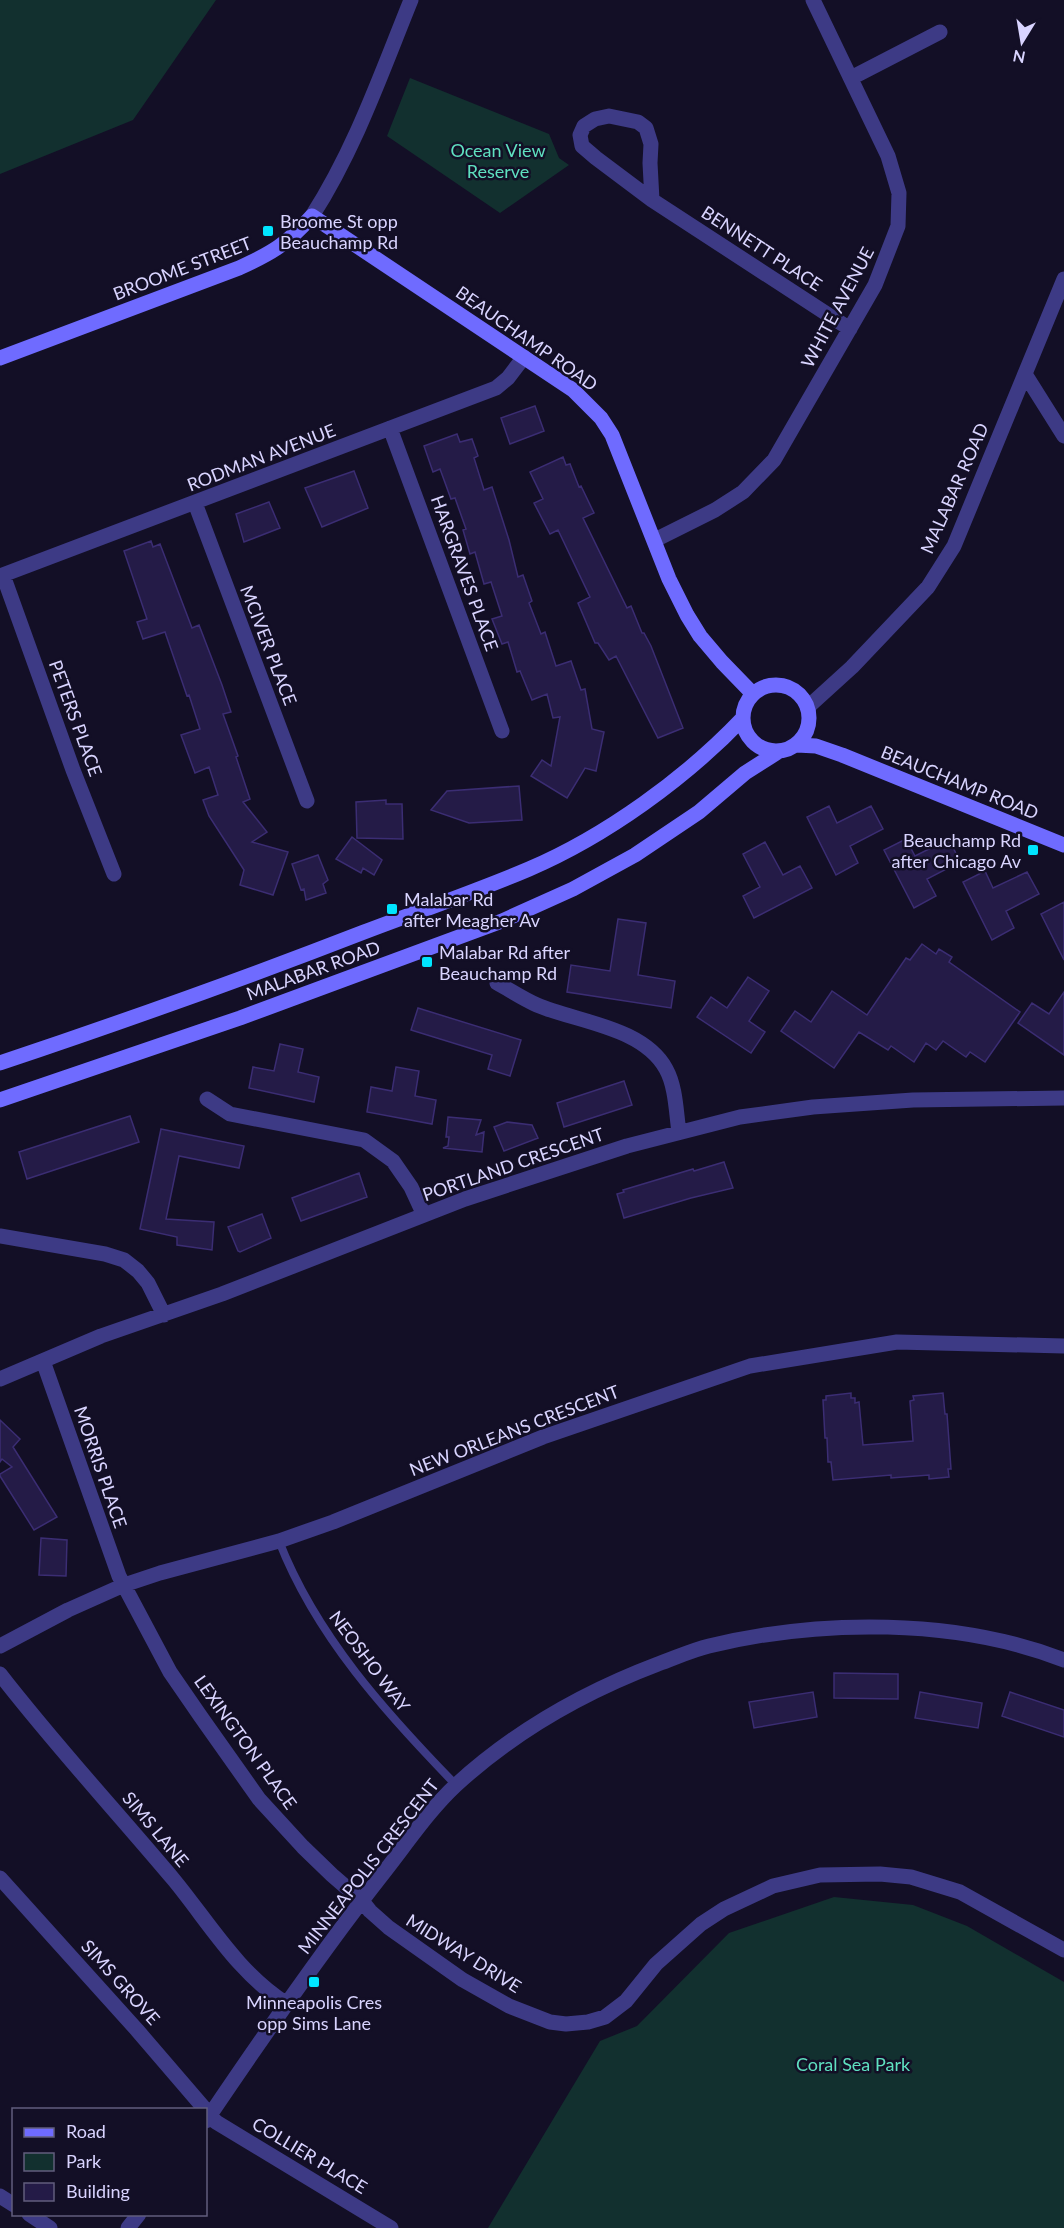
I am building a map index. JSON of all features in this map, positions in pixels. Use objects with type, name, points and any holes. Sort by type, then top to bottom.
[{"type":"main road","name":"BEAUCHAMP ROAD","points":[[312,216],[573,390],[602,418],[621,453],[677,597],[700,636],[753,694]]},
{"type":"main road","name":"BROOME STREET","points":[[0,358],[256,261],[280,247],[312,216]]},
{"type":"main road","points":[[773,685],[794,690],[802,697],[809,712],[809,728],[804,738],[797,745],[778,752],[769,751],[753,742],[744,727],[743,717],[744,709],[753,694],[773,685]]},
{"type":"main road","name":"BEAUCHAMP ROAD","points":[[809,712],[819,736],[842,755]]},
{"type":"main road","name":"MALABAR ROAD","points":[[0,1063],[103,1029],[274,967],[530,868],[582,842],[642,804],[692,767],[743,717]]},
{"type":"main road","name":"BEAUCHAMP ROAD","points":[[797,745],[816,746],[842,755],[1064,845]]},
{"type":"main road","name":"MALABAR ROAD","points":[[0,1100],[229,1022],[512,917],[573,889],[634,855],[699,812],[745,773],[778,752]]},
{"type":"street","name":"BROOME STREET","points":[[312,216],[334,183],[352,146],[411,0]]},
{"type":"street","name":"WHITE AVENUE","points":[[655,540],[715,510],[743,492],[774,460],[875,285],[898,226],[899,193],[888,156],[813,0]]},
{"type":"street","points":[[851,78],[939,32]]},
{"type":"street","name":"BENNETT PLACE","points":[[652,200],[651,144],[646,128],[638,122],[609,116],[595,119],[584,126],[580,135],[582,146],[652,200],[850,328]]},
{"type":"street","name":"MALABAR ROAD","points":[[809,712],[927,587],[954,546],[1064,279]]},
{"type":"street","name":"RODMAN AVENUE","points":[[2,576],[496,388],[508,378],[524,357]]},
{"type":"street","points":[[1025,374],[1064,436]]},
{"type":"street","name":"HARGRAVES PLACE","points":[[390,428],[502,732]]},
{"type":"street","name":"MCIVER PLACE","points":[[195,503],[308,801]]},
{"type":"street","name":"PETERS PLACE","points":[[2,576],[114,874]]},
{"type":"street","points":[[497,983],[537,1005],[618,1031],[648,1049],[666,1069],[673,1091],[679,1132]]},
{"type":"street","name":"PORTLAND CRESCENT","points":[[0,1380],[102,1336],[164,1315],[465,1199],[627,1146],[679,1132],[740,1117],[813,1107],[913,1100],[1064,1098]]},
{"type":"street","points":[[207,1099],[230,1114],[364,1140],[393,1161],[411,1187],[424,1215]]},
{"type":"street","points":[[0,1236],[105,1254],[123,1260],[138,1270],[148,1283],[164,1315]]},
{"type":"street","name":"NEW ORLEANS CRESCENT","points":[[0,1646],[68,1610],[124,1585],[279,1541],[333,1522],[543,1437],[750,1366],[897,1342],[1064,1346]]},
{"type":"street","name":"MORRIS PLACE","points":[[43,1361],[102,1531],[124,1585]]},
{"type":"street","name":"LEXINGTON PLACE","points":[[124,1585],[170,1672],[259,1799],[332,1875],[362,1901]]},
{"type":"street","name":"MINNEAPOLIS CRESCENT","points":[[208,2117],[328,1944],[440,1801],[495,1752],[572,1702],[614,1681],[706,1646],[795,1631],[886,1627],[974,1635],[1064,1660]]},
{"type":"street","name":"SIMS LANE","points":[[0,1674],[176,1882],[239,1963],[265,1989],[287,2004]]},
{"type":"street","name":"MIDWAY DRIVE","points":[[362,1901],[388,1927],[463,1980],[534,2017],[566,2024],[597,2019],[615,2010],[626,2001],[656,1964],[701,1924],[724,1909],[773,1887],[820,1875],[880,1874],[911,1877],[960,1892],[1064,1950]]},
{"type":"street","name":"SIMS GROVE","points":[[0,1878],[137,2030],[201,2108]]},
{"type":"street","name":"COLLIER PLACE","points":[[208,2117],[391,2228]]},
{"type":"street","points":[[32,2216],[50,2228]]},
{"type":"lane","name":"NEOSHO WAY","points":[[279,1541],[293,1574],[313,1611],[338,1647],[373,1694],[456,1785]]},
{"type":"green space","points":[[0,0],[216,0],[133,120],[0,174]]},
{"type":"green space","name":"Ocean View Reserve","points":[[410,78],[549,134],[559,158],[569,165],[500,213],[387,136]]},
{"type":"green space","name":"Coral Sea Park","points":[[834,1897],[913,1905],[967,1926],[1064,1982],[1064,2228],[488,2228],[600,2041],[637,2026],[729,1933]]},
{"type":"building","points":[[535,406],[544,431],[510,444],[501,418]]},
{"type":"building","points":[[457,434],[460,442],[472,439],[478,456],[474,458],[484,490],[492,487],[518,577],[523,575],[532,601],[529,603],[541,634],[545,632],[556,666],[571,661],[581,690],[585,689],[592,729],[604,732],[596,771],[585,768],[567,798],[531,776],[542,760],[551,766],[560,717],[553,718],[547,694],[532,700],[520,671],[517,672],[508,642],[502,644],[492,619],[502,616],[491,582],[484,584],[475,552],[470,554],[463,530],[466,529],[455,498],[451,499],[440,469],[433,472],[424,446]]},
{"type":"building","points":[[563,457],[566,465],[570,464],[579,487],[581,486],[594,513],[583,518],[627,608],[631,606],[642,633],[651,646],[683,728],[658,738],[616,656],[609,660],[598,643],[595,643],[578,603],[590,597],[558,530],[550,534],[534,503],[543,499],[530,472]]},
{"type":"building","points":[[354,471],[368,508],[322,527],[305,488]]},
{"type":"building","points":[[269,502],[280,528],[244,542],[236,514]]},
{"type":"building","points":[[151,541],[153,547],[160,544],[192,628],[199,625],[222,685],[231,712],[223,714],[250,799],[243,802],[267,832],[252,842],[288,852],[273,895],[240,885],[244,870],[209,816],[203,800],[218,795],[209,767],[195,773],[181,735],[200,729],[165,632],[143,639],[137,622],[147,619],[124,551]]},
{"type":"building","points":[[519,786],[522,820],[469,823],[431,810],[447,791]]},
{"type":"building","points":[[386,800],[386,804],[402,804],[403,839],[357,838],[356,802]]},
{"type":"building","points":[[829,806],[837,823],[871,806],[883,829],[850,846],[858,863],[836,875],[807,817]]},
{"type":"building","points":[[352,837],[382,860],[374,875],[363,868],[361,873],[336,859]]},
{"type":"building","points":[[906,839],[915,856],[949,839],[960,862],[927,879],[936,896],[914,908],[884,850]]},
{"type":"building","points":[[765,842],[783,875],[800,866],[812,888],[754,918],[743,896],[760,887],[743,854]]},
{"type":"building","points":[[318,855],[328,880],[323,884],[326,893],[306,900],[304,889],[301,890],[292,864]]},
{"type":"building","points":[[985,871],[993,888],[1027,872],[1039,894],[1006,911],[1014,928],[992,940],[963,882]]},
{"type":"building","points":[[1064,902],[1064,960],[1041,914]]},
{"type":"building","points":[[618,919],[646,923],[638,975],[675,981],[671,1008],[567,992],[571,965],[610,971]]},
{"type":"building","points":[[922,944],[936,954],[939,949],[952,957],[949,962],[1020,1012],[985,1062],[970,1052],[966,1057],[943,1041],[936,1050],[926,1043],[914,1062],[891,1046],[888,1050],[859,1032],[834,1068],[781,1031],[795,1011],[811,1022],[832,991],[867,1015],[906,958],[910,960]]},
{"type":"building","points":[[748,977],[769,991],[749,1021],[765,1032],[751,1053],[697,1017],[711,997],[727,1008]]},
{"type":"building","points":[[1064,992],[1064,1055],[1018,1023],[1032,1003],[1049,1014]]},
{"type":"building","points":[[418,1008],[521,1040],[510,1076],[488,1069],[492,1055],[411,1030]]},
{"type":"building","points":[[280,1044],[303,1049],[298,1072],[319,1077],[314,1102],[249,1088],[253,1067],[274,1071]]},
{"type":"building","points":[[396,1067],[419,1071],[415,1096],[436,1100],[432,1124],[367,1112],[371,1087],[392,1091]]},
{"type":"building","points":[[624,1081],[632,1105],[564,1127],[557,1103]]},
{"type":"building","points":[[130,1116],[139,1142],[27,1179],[19,1152]]},
{"type":"building","points":[[448,1117],[481,1120],[476,1135],[484,1132],[482,1152],[443,1148],[448,1146],[449,1137],[446,1137]]},
{"type":"building","points":[[507,1122],[532,1125],[538,1138],[504,1151],[494,1127]]},
{"type":"building","points":[[161,1129],[244,1146],[239,1168],[179,1156],[166,1219],[214,1222],[212,1250],[177,1245],[177,1237],[140,1229]]},
{"type":"building","points":[[724,1162],[733,1188],[624,1218],[617,1194],[624,1192],[623,1190]]},
{"type":"building","points":[[359,1173],[367,1197],[301,1221],[292,1198]]},
{"type":"building","points":[[262,1214],[271,1238],[238,1251],[228,1227]]},
{"type":"building","points":[[851,1393],[851,1398],[855,1398],[855,1403],[859,1402],[863,1445],[913,1441],[910,1401],[914,1400],[913,1396],[943,1393],[951,1469],[948,1469],[949,1477],[929,1479],[929,1475],[891,1478],[891,1475],[833,1480],[831,1462],[828,1462],[827,1438],[825,1438],[823,1400],[826,1400],[826,1396]]},
{"type":"building","points":[[0,1420],[20,1439],[13,1447],[57,1517],[34,1530],[0,1476],[12,1467],[2,1459],[0,1462]]},
{"type":"building","points":[[41,1538],[67,1540],[66,1576],[39,1575]]},
{"type":"building","points":[[834,1673],[898,1674],[898,1699],[834,1698]]},
{"type":"building","points":[[813,1692],[817,1717],[754,1728],[749,1702]]},
{"type":"building","points":[[920,1692],[982,1703],[978,1728],[915,1718]]},
{"type":"building","points":[[1010,1692],[1064,1710],[1064,1737],[1002,1716]]},
{"type":"place","name":"Broome St opp Beauchamp Rd","points":[[268,231]]},
{"type":"place","name":"Beauchamp Rd after Chicago Av","points":[[1033,850]]},
{"type":"place","name":"Malabar Rd after Meagher Av","points":[[392,909]]},
{"type":"place","name":"Malabar Rd after Beauchamp Rd","points":[[427,962]]},
{"type":"place","name":"Minneapolis Cres opp Sims Lane","points":[[314,1982]]}]
